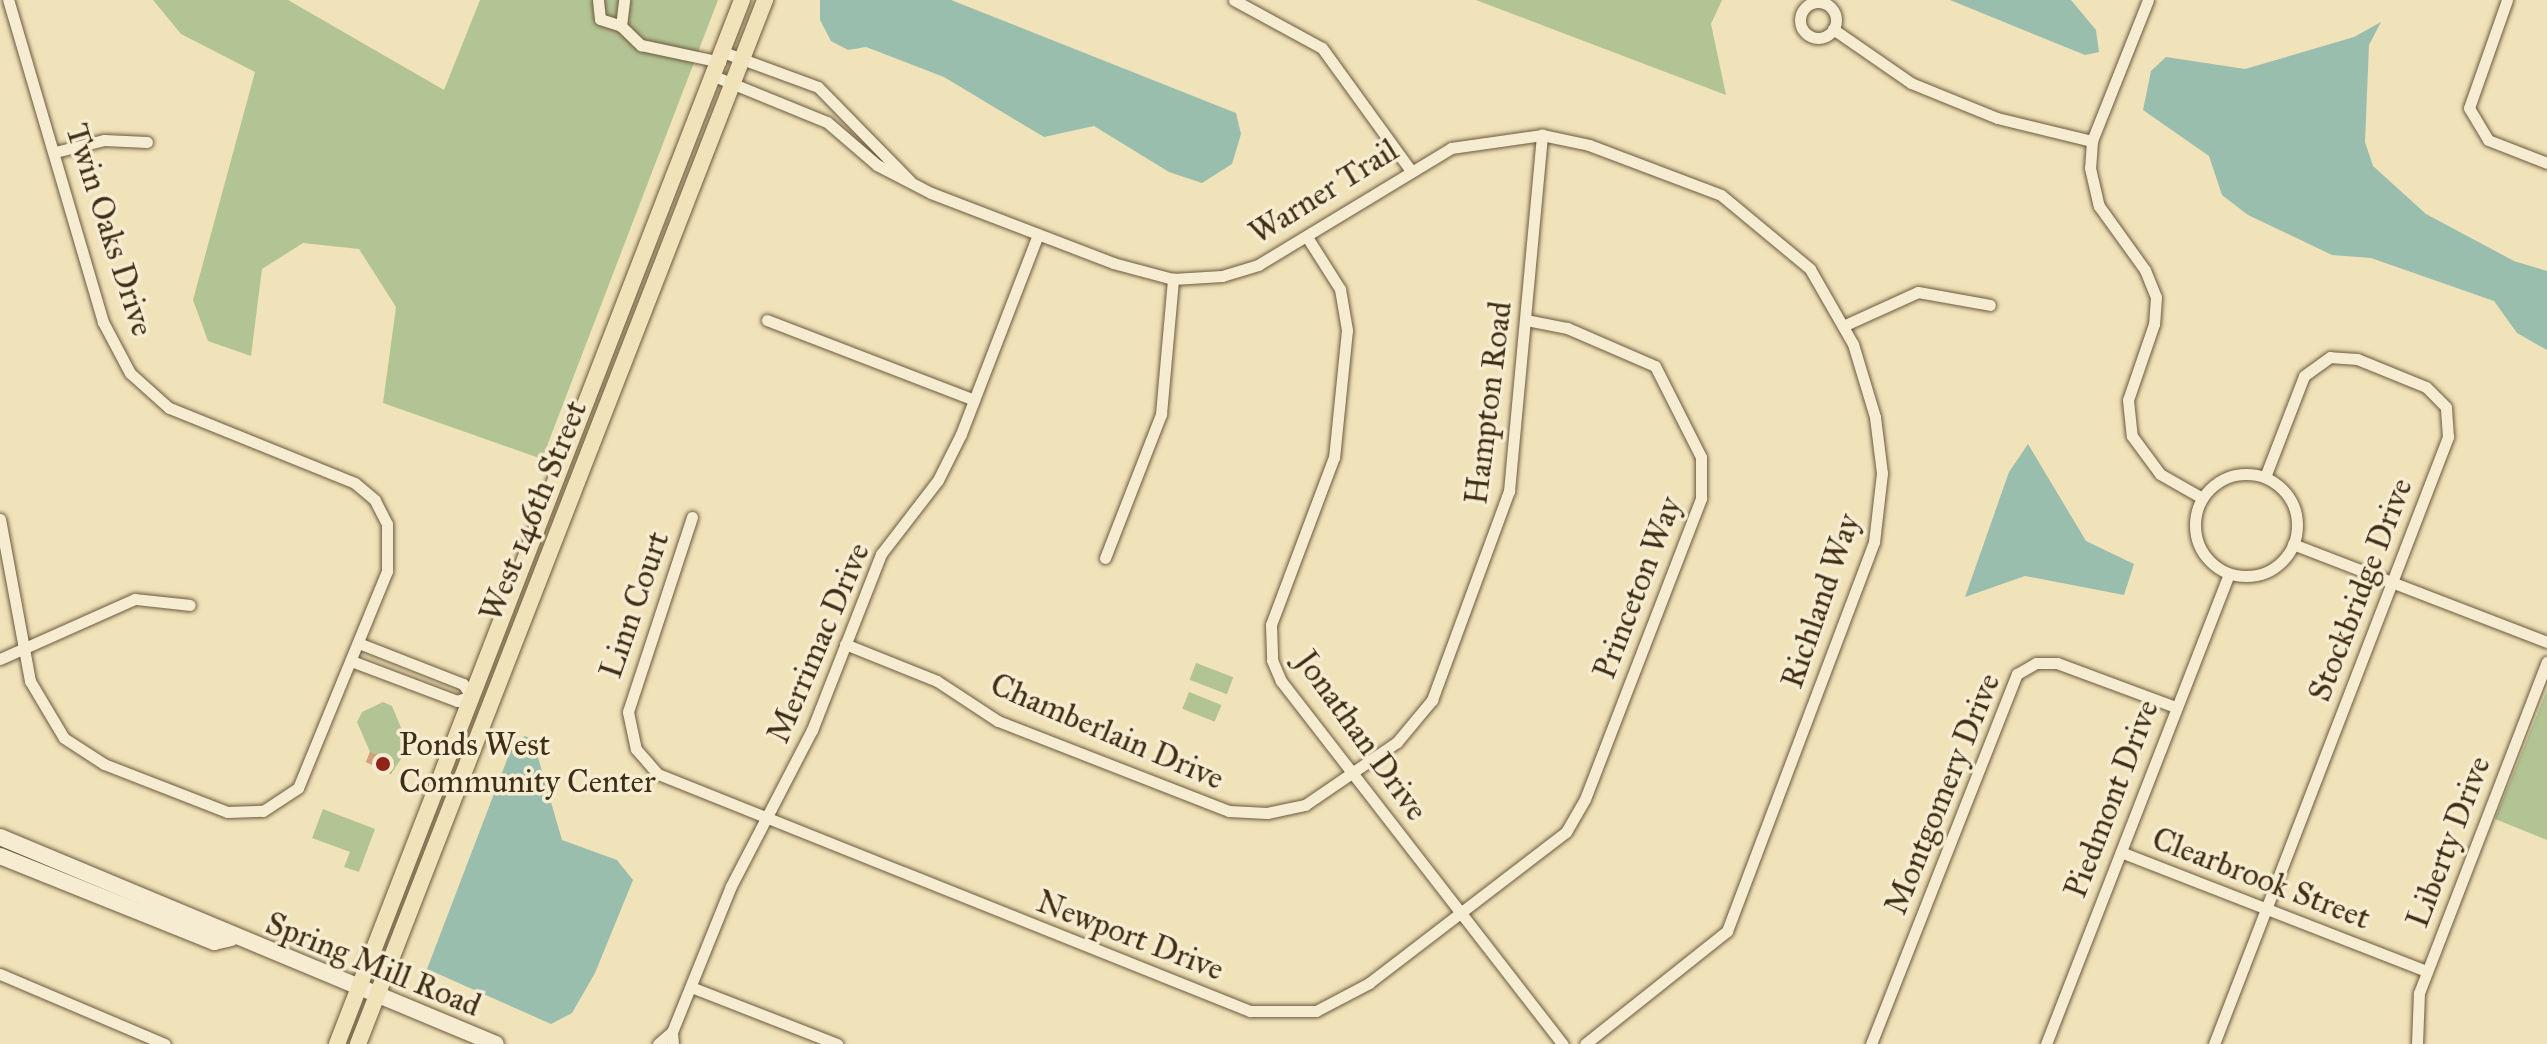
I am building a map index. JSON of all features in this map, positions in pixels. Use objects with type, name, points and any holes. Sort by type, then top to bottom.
[{"type":"main road","name":"West 146th Street","points":[[337,1044],[742,0]]},
{"type":"main road","name":"West 146th Street","points":[[358,1044],[765,0]]},
{"type":"main road","points":[[568,446],[587,453]]},
{"type":"street","name":"Twin Oaks Drive","points":[[0,519],[23,650],[41,708],[75,747],[238,814],[275,806],[298,788],[357,653],[391,554],[382,510],[355,483],[169,408],[140,386],[103,322],[8,0]]},
{"type":"street","points":[[598,0],[600,19],[621,26],[641,45],[719,63]]},
{"type":"street","points":[[621,26],[624,0]]},
{"type":"street","points":[[1234,0],[1322,48],[1409,168]]},
{"type":"street","points":[[2148,0],[2092,141],[2090,168],[2099,206],[2145,270],[2156,297],[2154,324],[2128,400],[2132,436],[2160,474],[2202,498]]},
{"type":"street","points":[[2507,0],[2471,91],[2473,124],[2488,140],[2547,163]]},
{"type":"street","points":[[1833,29],[1911,83],[2007,121],[2092,141]]},
{"type":"street","name":"Warner Trail","points":[[719,63],[742,62],[804,79],[850,118],[910,181]]},
{"type":"street","name":"Warner Trail","points":[[719,63],[733,84],[840,130],[877,165],[910,181],[1038,234],[1173,279],[1238,273],[1307,237],[1409,168],[1467,142],[1542,135],[1631,162]]},
{"type":"street","points":[[840,130],[850,118]]},
{"type":"street","name":"Hampton Road","points":[[1353,774],[1413,727],[1449,658],[1509,491],[1542,135]]},
{"type":"street","points":[[55,152],[104,140],[147,142]]},
{"type":"street","name":"Richland Way","points":[[1585,1044],[1727,931],[1866,565],[1881,498],[1880,449],[1843,326],[1810,269],[1781,240],[1721,195],[1631,162]]},
{"type":"street","name":"Merrimac Drive","points":[[658,1044],[672,1038],[691,987],[766,821],[812,730],[881,554],[938,480],[974,400],[1038,234]]},
{"type":"street","name":"Jonathan Drive","points":[[1307,237],[1334,277],[1347,314],[1338,432],[1331,468],[1275,614],[1270,649],[1281,681],[1563,1044]]},
{"type":"street","points":[[1105,558],[1161,414],[1173,279]]},
{"type":"street","points":[[1843,326],[1918,292],[1990,305]]},
{"type":"street","points":[[767,320],[974,400]]},
{"type":"street","name":"Princeton Way","points":[[1462,914],[1552,847],[1576,818],[1703,487],[1695,442],[1655,366],[1567,328],[1526,320]]},
{"type":"street","name":"Stockbridge Drive","points":[[2214,1044],[2448,437],[2449,416],[2434,391],[2357,359],[2321,361],[2301,384],[2265,477]]},
{"type":"street","points":[[2229,476],[2265,477],[2291,500],[2297,522],[2293,544],[2267,572],[2229,574],[2197,541],[2202,498],[2229,476]]},
{"type":"street","name":"Linn Court","points":[[692,517],[631,689],[631,738],[643,760],[667,780],[766,821]]},
{"type":"street","points":[[2293,544],[2547,642]]},
{"type":"street","name":"Piedmont Drive","points":[[2046,1044],[2229,574]]},
{"type":"street","points":[[0,659],[135,599],[190,605]]},
{"type":"street","name":"Chamberlain Drive","points":[[845,644],[937,681],[998,721],[1229,811],[1294,809],[1353,774]]},
{"type":"street","points":[[357,653],[457,701],[471,696]]},
{"type":"street","points":[[357,653],[463,684],[471,696],[489,702]]},
{"type":"street","name":"Liberty Drive","points":[[2417,1044],[2416,1007],[2427,971],[2547,662]]},
{"type":"street","name":"Montgomery Drive","points":[[1871,1044],[2017,674],[2036,663],[2057,663],[2175,707]]},
{"type":"street","name":"Newport Drive","points":[[766,821],[1271,1014],[1305,1013],[1337,1002],[1462,914]]},
{"type":"street","name":"Spring Mill Road","points":[[0,837],[222,926],[231,938],[496,1044]]},
{"type":"street","name":"Clearbrook Street","points":[[2121,852],[2427,971]]},
{"type":"street","name":"Spring Mill Road","points":[[0,856],[214,942],[231,938]]},
{"type":"street","points":[[0,974],[165,1044]]},
{"type":"street","points":[[691,987],[837,1044]]},
{"type":"shaded area","points":[[153,0],[288,0],[444,90],[480,0],[718,0],[542,459],[383,403],[396,307],[359,249],[303,243],[262,269],[251,356],[208,341],[193,300],[255,72],[181,34]]},
{"type":"shaded area","points":[[820,0],[951,0],[1236,113],[1241,134],[1232,164],[1202,183],[1169,172],[1094,126],[1044,137],[944,77],[866,47],[848,50],[831,41],[820,20]]},
{"type":"shaded area","points":[[1476,0],[1722,0],[1711,24],[1726,95]]},
{"type":"shaded area","points":[[1950,0],[2071,0],[2096,30],[2099,52],[2085,55]]},
{"type":"shaded area","points":[[2381,22],[2369,45],[2365,142],[2373,166],[2426,214],[2514,261],[2547,271],[2547,350],[2517,333],[2494,301],[2371,258],[2332,255],[2248,215],[2222,195],[2209,156],[2143,110],[2151,71],[2166,57],[2245,69],[2354,37]]},
{"type":"shaded area","points":[[2028,444],[2086,541],[2134,564],[2124,595],[2025,576],[1965,597],[2009,472]]},
{"type":"shaded area","points":[[1196,663],[1233,677],[1227,694],[1190,680]]},
{"type":"shaded area","points":[[2547,690],[2547,840],[2495,819]]},
{"type":"shaded area","points":[[1189,692],[1221,705],[1215,722],[1182,709]]},
{"type":"shaded area","points":[[383,702],[392,706],[409,747],[391,774],[366,762],[370,752],[357,722],[362,712]]},
{"type":"shaded area","points":[[525,736],[533,740],[562,840],[617,860],[633,880],[595,973],[572,1013],[551,1024],[427,969],[513,744]]},
{"type":"shaded area","points":[[323,809],[375,829],[359,872],[344,867],[350,852],[312,838]]},
{"type":"building","name":"Ponds West Community Center","points":[[370,752],[395,762],[391,774],[366,762]]},
{"type":"place","name":"Ponds West Community Center","points":[[383,764]]}]
